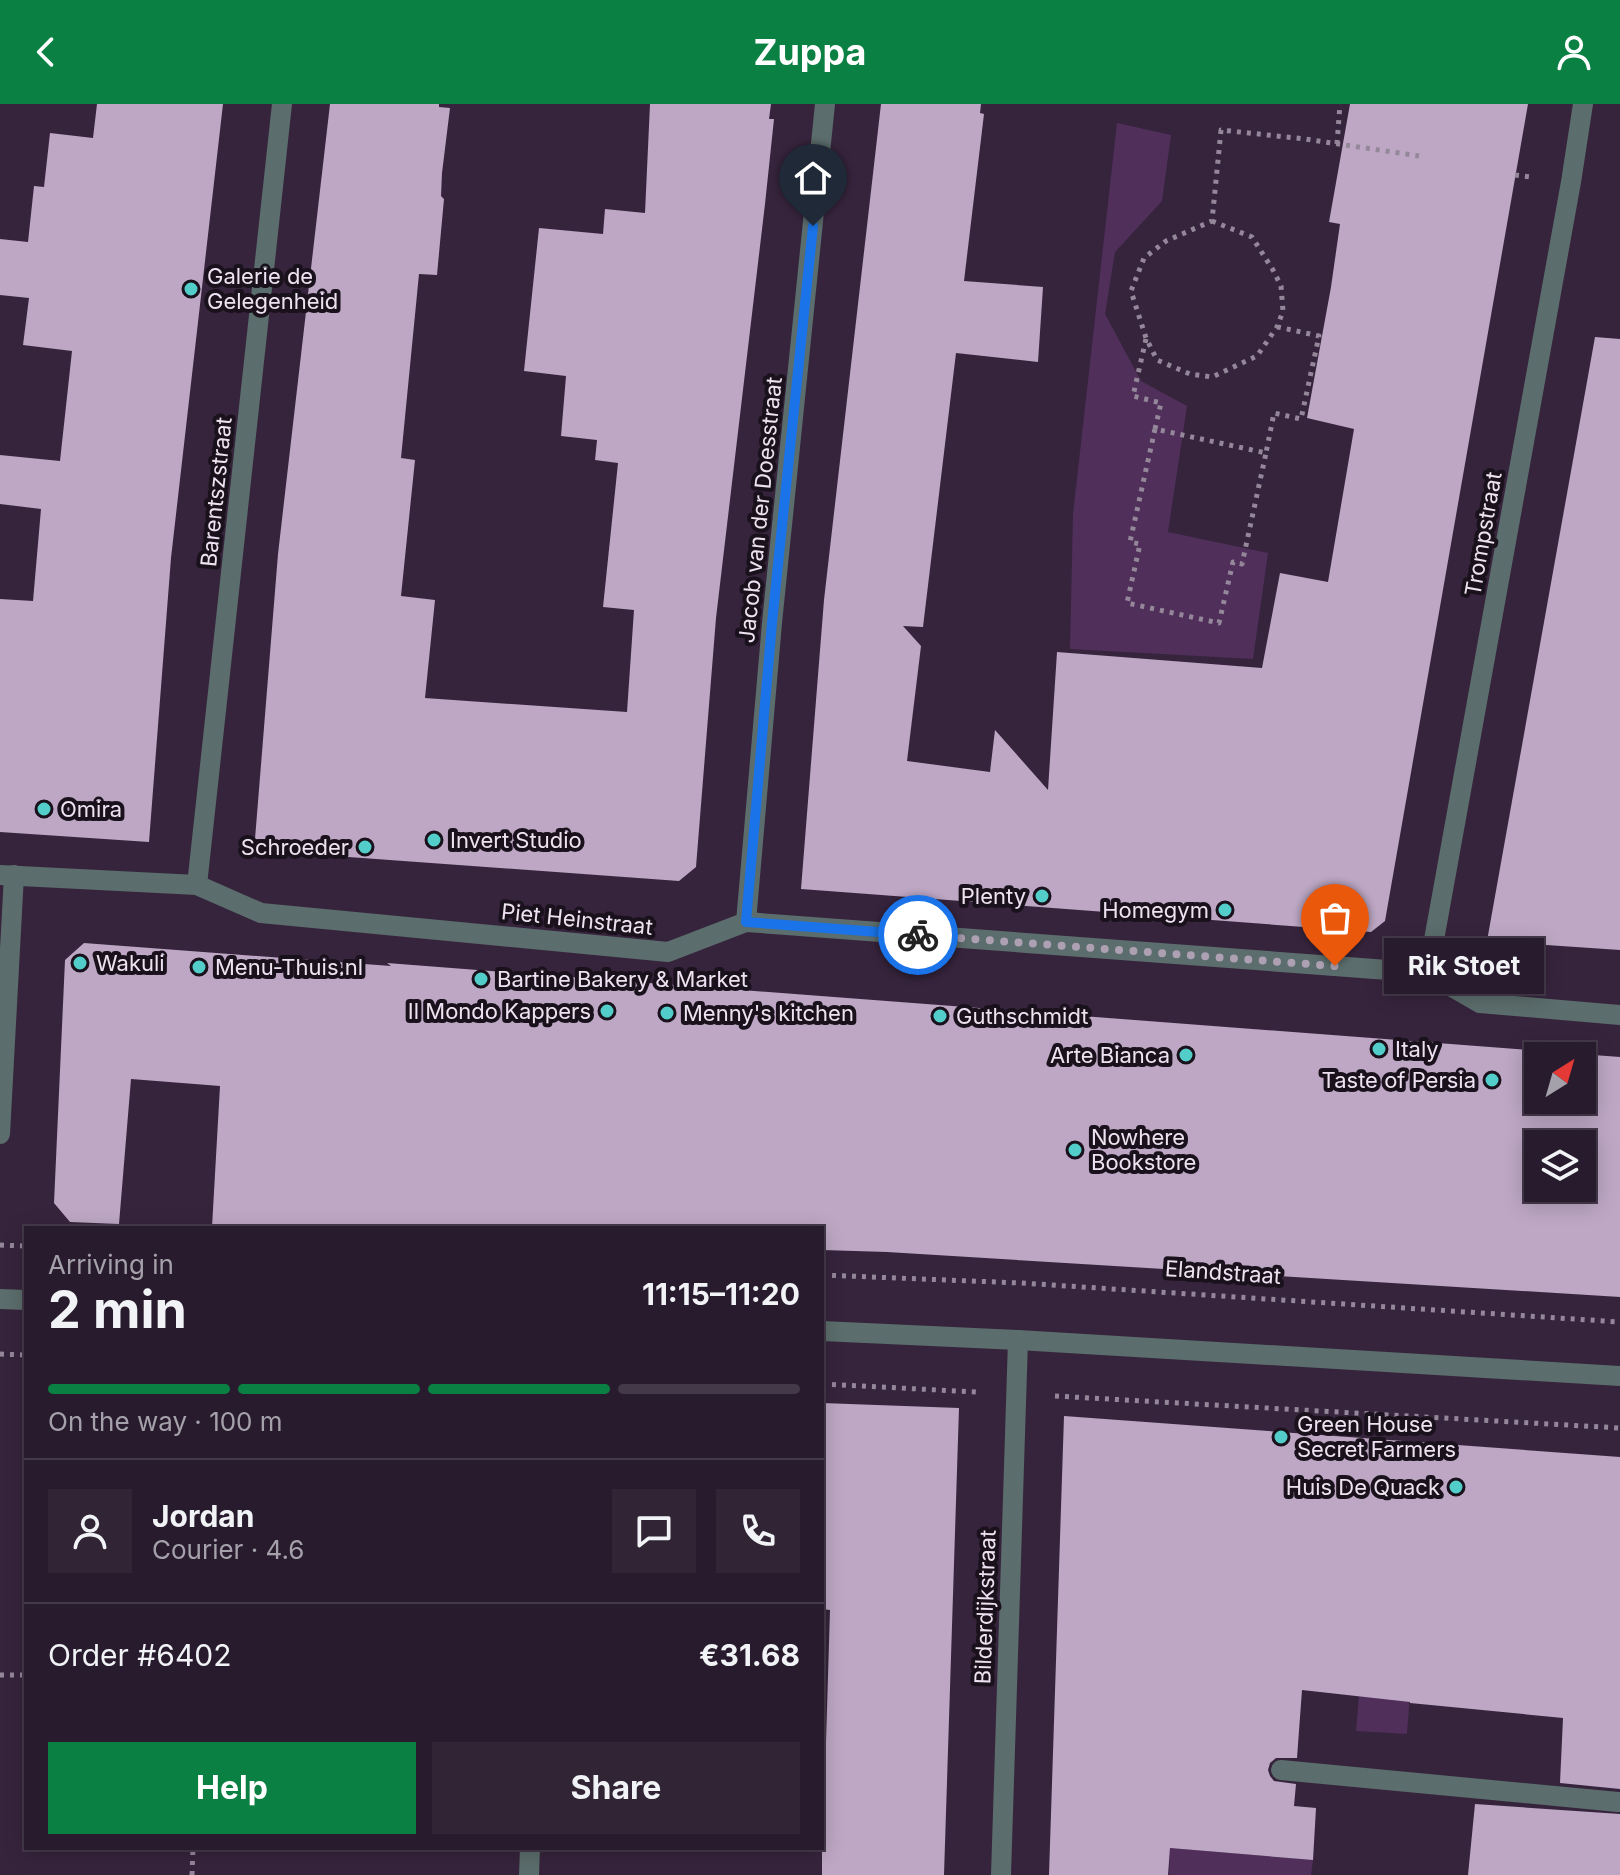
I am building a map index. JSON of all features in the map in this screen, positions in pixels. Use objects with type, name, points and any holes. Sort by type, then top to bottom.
[{"type":"street","name":"Barentszstraat","points":[[197,885],[282,104]]},
{"type":"street","name":"Jacob van der Doesstraat","points":[[746,922],[772,623],[825,104]]},
{"type":"street","name":"Trompstraat","points":[[1428,973],[1583,104]]},
{"type":"street","name":"Piet Heinstraat","points":[[7,875],[197,885],[261,913],[668,952],[746,922],[1428,973],[1480,1003],[1620,1015]]},
{"type":"street","points":[[0,1134],[7,875]]},
{"type":"street","points":[[0,1299],[24,1300]]},
{"type":"street","points":[[824,1331],[1620,1376]]},
{"type":"street","name":"Bilderdijkstraat","points":[[1001,1875],[1018,1340]]},
{"type":"street","points":[[1281,1770],[1618,1802]]},
{"type":"street","points":[[529,1875],[530,1850]]},
{"type":"path","points":[[1337,144],[1340,104]]},
{"type":"path","points":[[1212,221],[1221,130],[1419,156]]},
{"type":"path","points":[[1212,221],[1252,237],[1273,270],[1281,286],[1283,311],[1277,327],[1257,356],[1212,377],[1190,374],[1157,360],[1146,338],[1131,291],[1144,258],[1166,241],[1212,221]]},
{"type":"path","points":[[1146,338],[1133,396],[1161,403],[1130,542],[1140,544],[1127,603],[1219,623],[1233,562],[1242,564],[1274,413],[1301,419],[1319,336],[1277,327]]},
{"type":"path","points":[[1155,429],[1266,453]]},
{"type":"path","points":[[0,1245],[24,1246]]},
{"type":"path","name":"Elandstraat","points":[[824,1275],[1021,1283],[1620,1322]]},
{"type":"path","points":[[0,1354],[24,1355]]},
{"type":"path","points":[[824,1384],[1620,1428]]},
{"type":"path","points":[[0,1675],[24,1675]]},
{"type":"path","points":[[192,1875],[193,1850]]},
{"type":"shaded area","points":[[1117,123],[1171,135],[1162,201],[1115,252],[1105,314],[1141,381],[1187,406],[1168,532],[1268,553],[1253,659],[1070,649],[1073,514]]},
{"type":"shaded area","points":[[1415,1627],[1407,1734],[1356,1731],[1359,1695]]},
{"type":"shaded area","points":[[1170,1848],[1313,1860],[1311,1875],[1169,1875]]},
{"type":"building","points":[[97,104],[223,104],[171,558],[149,842],[0,832],[0,599],[33,601],[41,509],[0,504],[0,455],[60,461],[72,351],[23,345],[29,298],[0,295],[0,239],[28,242],[34,186],[44,187],[50,133],[93,138]]},
{"type":"building","points":[[330,104],[439,104],[439,107],[450,108],[442,173],[441,196],[444,199],[437,275],[419,274],[401,458],[415,460],[401,596],[435,600],[425,698],[627,712],[634,610],[603,607],[618,463],[595,460],[597,440],[561,436],[566,376],[524,371],[539,228],[603,234],[605,209],[645,213],[650,104],[771,104],[769,119],[774,119],[765,204],[716,618],[696,867],[679,881],[266,851],[267,839],[255,839],[278,554]]},
{"type":"building","points":[[881,104],[981,104],[980,113],[984,114],[964,281],[1043,287],[1038,362],[956,353],[923,627],[903,626],[921,646],[907,761],[990,772],[995,730],[1048,790],[1057,652],[1262,668],[1280,573],[1328,582],[1354,429],[1307,418],[1340,224],[1329,222],[1350,104],[1528,104],[1385,921],[1371,932],[801,889],[824,600]]},
{"type":"building","points":[[1595,337],[1620,339],[1620,950],[1487,941]]},
{"type":"building","points":[[84,943],[391,966],[387,963],[1524,1050],[1524,1114],[1596,1114],[1596,1055],[1620,1057],[1620,1297],[824,1250],[824,1226],[212,1226],[220,1086],[131,1079],[119,1224],[70,1222],[54,1203],[65,960]]},
{"type":"building","points":[[824,1403],[959,1408],[944,1875],[822,1875],[830,1610],[824,1609]]},
{"type":"building","points":[[1064,1416],[1620,1457],[1620,1789],[1560,1783],[1563,1718],[1302,1690],[1297,1758],[1276,1758],[1268,1770],[1274,1781],[1296,1784],[1294,1806],[1316,1808],[1313,1860],[1170,1848],[1168,1875],[1049,1875]]},
{"type":"building","points":[[1475,1804],[1620,1814],[1620,1875],[1468,1875]]},
{"type":"way so far","points":[[918,935],[1335,966]]},
{"type":"place","name":"Galerie de Gelegenheid","points":[[191,289]]},
{"type":"place","name":"Omira","points":[[44,809]]},
{"type":"place","name":"Invert Studio","points":[[434,840]]},
{"type":"place","name":"Schroeder","points":[[365,847]]},
{"type":"place","name":"Plenty","points":[[1042,896]]},
{"type":"place","name":"Homegym","points":[[1225,910]]},
{"type":"place","name":"Wakuli","points":[[80,963]]},
{"type":"place","name":"Rik Stoet","points":[[1335,966]]},
{"type":"place","name":"Menu-Thuis.nl","points":[[199,967]]},
{"type":"place","name":"Bartine Bakery & Market","points":[[481,979]]},
{"type":"place","name":"Il Mondo Kappers","points":[[607,1011]]},
{"type":"place","name":"Menny's kitchen","points":[[667,1013]]},
{"type":"place","name":"Guthschmidt","points":[[940,1016]]},
{"type":"place","name":"Italy","points":[[1379,1049]]},
{"type":"place","name":"Arte Bianca","points":[[1186,1055]]},
{"type":"place","name":"Taste of Persia","points":[[1492,1080]]},
{"type":"place","name":"Nowhere Bookstore","points":[[1075,1150]]},
{"type":"place","name":"Green House Secret Farmers","points":[[1281,1437]]},
{"type":"place","name":"Huis De Quack","points":[[1456,1487]]},
{"type":"route","points":[[813,226],[772,623],[746,922],[918,935]]}]
